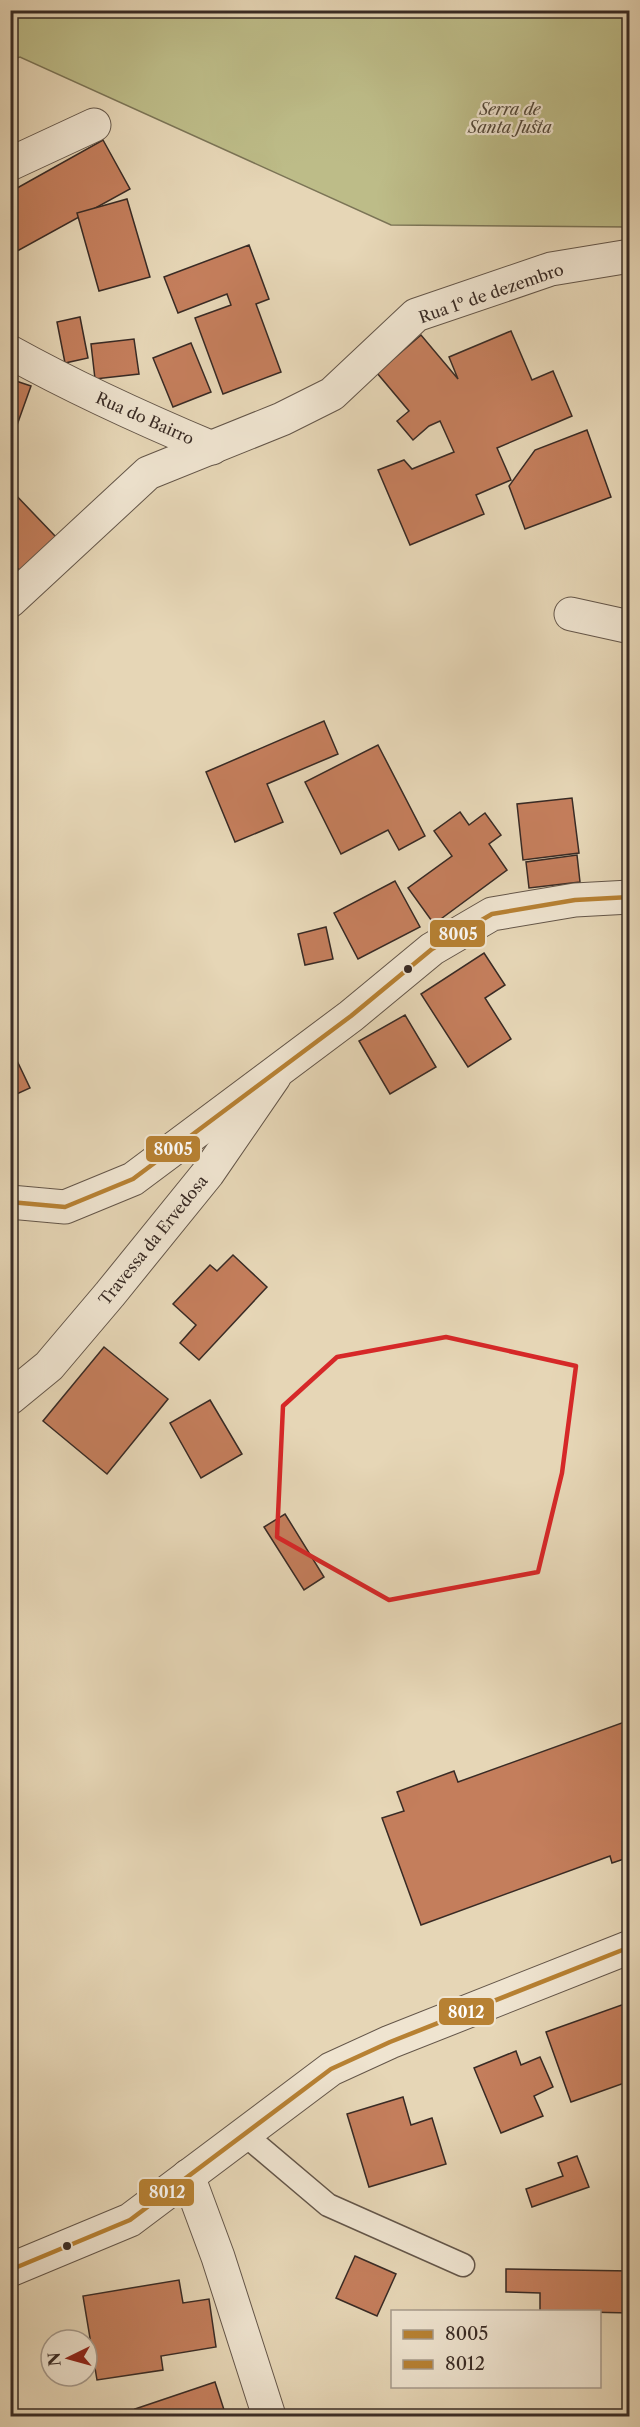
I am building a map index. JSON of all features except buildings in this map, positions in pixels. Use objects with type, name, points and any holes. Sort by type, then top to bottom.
[{"type":"street","points":[[10,164],[94,125]]},
{"type":"street","name":"Rua 1º de dezembro","points":[[212,448],[282,419],[332,394],[416,315],[551,269],[630,256]]},
{"type":"street","name":"Rua do Bairro","points":[[10,352],[42,370],[143,418],[212,448]]},
{"type":"street","name":"Rua do Bairro","points":[[10,601],[148,473],[212,448]]},
{"type":"street","points":[[571,615],[630,627]]},
{"type":"street","points":[[10,1202],[65,1207],[133,1179],[351,1016],[432,949],[492,914],[575,900],[630,897]]},
{"type":"street","name":"Travessa da Ervedosa","points":[[10,1398],[50,1366],[110,1294],[208,1173],[280,1068]]},
{"type":"street","points":[[10,2270],[130,2220],[332,2069],[390,2042],[630,1947]]},
{"type":"street","points":[[188,2176],[218,2257],[269,2416]]},
{"type":"lane","points":[[244,2134],[328,2205],[463,2265]]},
{"type":"highlighted area","points":[[446,1337],[576,1366],[562,1473],[538,1572],[389,1600],[277,1537],[283,1406],[337,1357]]},
{"type":"green space","name":"Serra de Santa Justa","points":[[11,10],[629,11],[629,227],[391,225],[20,57],[11,60]]},
{"type":"transit line","name":"8005","points":[[10,1202],[65,1207],[133,1179],[351,1016],[432,949],[492,914],[575,900],[630,897]]},
{"type":"transit line","name":"8012","points":[[10,2270],[130,2220],[331,2069],[390,2042],[630,1947]]}]
